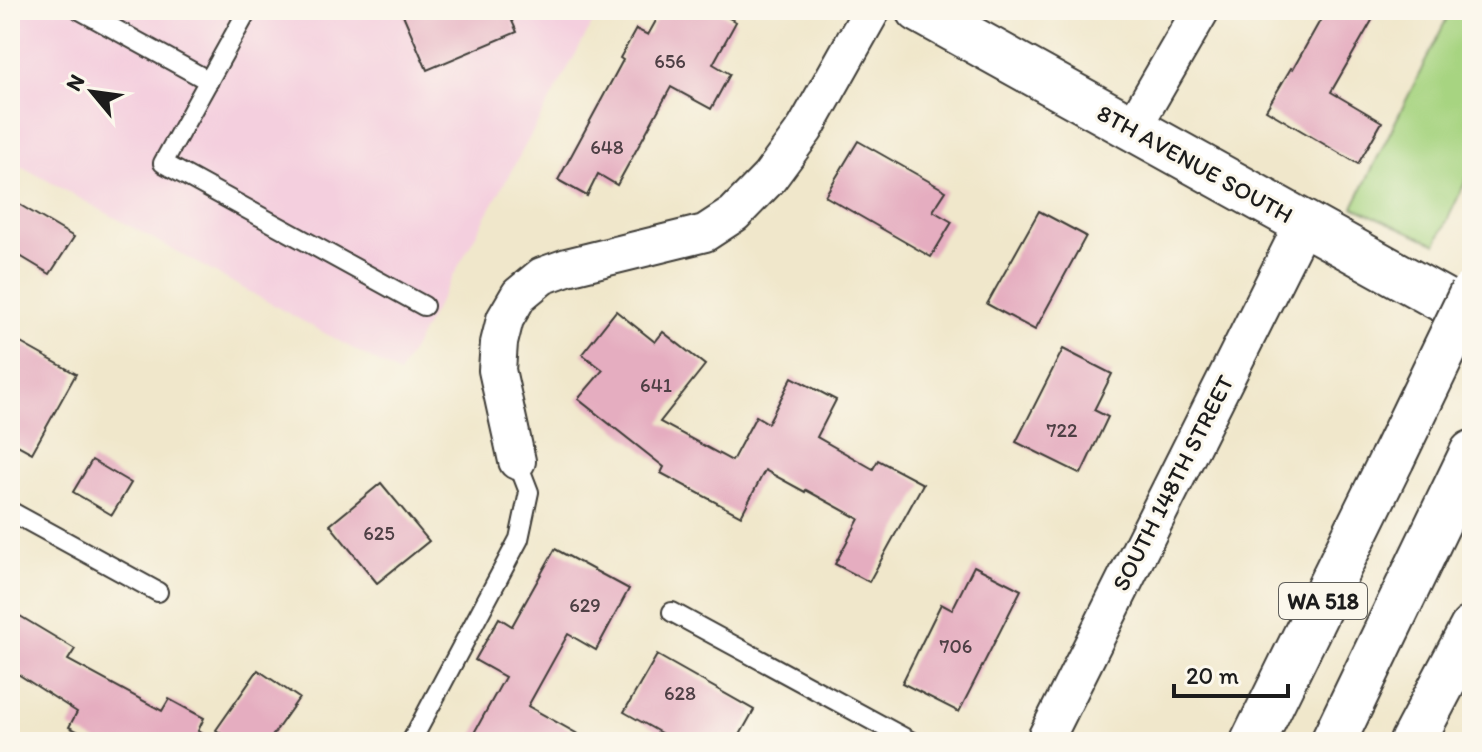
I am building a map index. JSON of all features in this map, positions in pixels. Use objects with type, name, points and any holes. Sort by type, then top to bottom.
[{"type":"main road","name":"8TH AVENUE SOUTH","points":[[919,10],[1472,316]]},
{"type":"main road","name":"WA 518","points":[[1253,742],[1472,293]]},
{"type":"main road","name":"WA 518","points":[[1333,742],[1463,471]]},
{"type":"main road","points":[[1412,742],[1472,628]]},
{"type":"street","points":[[517,461],[497,370],[505,319],[519,295],[542,276],[705,233],[734,214],[769,178],[805,129],[872,10]]},
{"type":"street","points":[[1132,129],[1201,10]]},
{"type":"street","name":"SOUTH 148TH STREET","points":[[1044,742],[1303,224]]},
{"type":"lane","points":[[80,10],[209,81]]},
{"type":"lane","points":[[248,10],[163,163],[424,306]]},
{"type":"lane","points":[[411,742],[519,539],[529,492],[517,461]]},
{"type":"lane","points":[[10,511],[158,592]]},
{"type":"lane","points":[[672,612],[912,742]]},
{"type":"shaded area","points":[[10,10],[600,10],[399,374],[10,160]]},
{"type":"green space","points":[[1451,10],[1472,10],[1472,168],[1436,244],[1353,207]]},
{"type":"building","points":[[401,10],[507,10],[517,32],[427,70]]},
{"type":"building","points":[[662,10],[715,10],[736,22],[713,64],[730,74],[711,109],[671,87],[617,185],[598,174],[587,196],[558,180],[623,60],[620,58],[636,29],[648,35]]},
{"type":"building","points":[[1326,10],[1378,10],[1331,92],[1382,122],[1358,164],[1266,110]]},
{"type":"building","points":[[858,141],[946,191],[933,211],[952,222],[931,257],[825,196]]},
{"type":"building","points":[[10,199],[74,237],[50,274],[10,250]]},
{"type":"building","points":[[1039,211],[1086,236],[1035,330],[987,304]]},
{"type":"building","points":[[616,311],[655,342],[663,332],[705,365],[660,422],[732,461],[756,416],[768,423],[792,377],[836,400],[817,437],[873,469],[878,460],[923,484],[869,582],[835,564],[859,519],[765,470],[741,516],[661,473],[664,467],[578,399],[603,370],[582,354]]},
{"type":"building","points":[[10,337],[76,374],[32,453],[10,441]]},
{"type":"building","points":[[1063,349],[1112,374],[1094,410],[1108,417],[1081,474],[1016,442]]},
{"type":"building","points":[[92,460],[131,483],[112,515],[73,492]]},
{"type":"building","points":[[381,483],[429,541],[377,583],[330,525]]},
{"type":"building","points":[[555,549],[629,589],[596,650],[568,634],[528,706],[592,742],[469,742],[505,677],[475,660],[499,618],[512,626]]},
{"type":"building","points":[[974,566],[1021,590],[959,712],[902,683],[941,604],[952,610]]},
{"type":"building","points":[[10,610],[75,649],[68,660],[162,711],[169,699],[204,718],[198,731],[218,742],[98,742],[69,727],[77,712],[10,669]]},
{"type":"building","points":[[657,655],[754,710],[736,742],[677,742],[624,712]]},
{"type":"building","points":[[258,670],[299,698],[268,742],[233,742],[216,730]]}]
